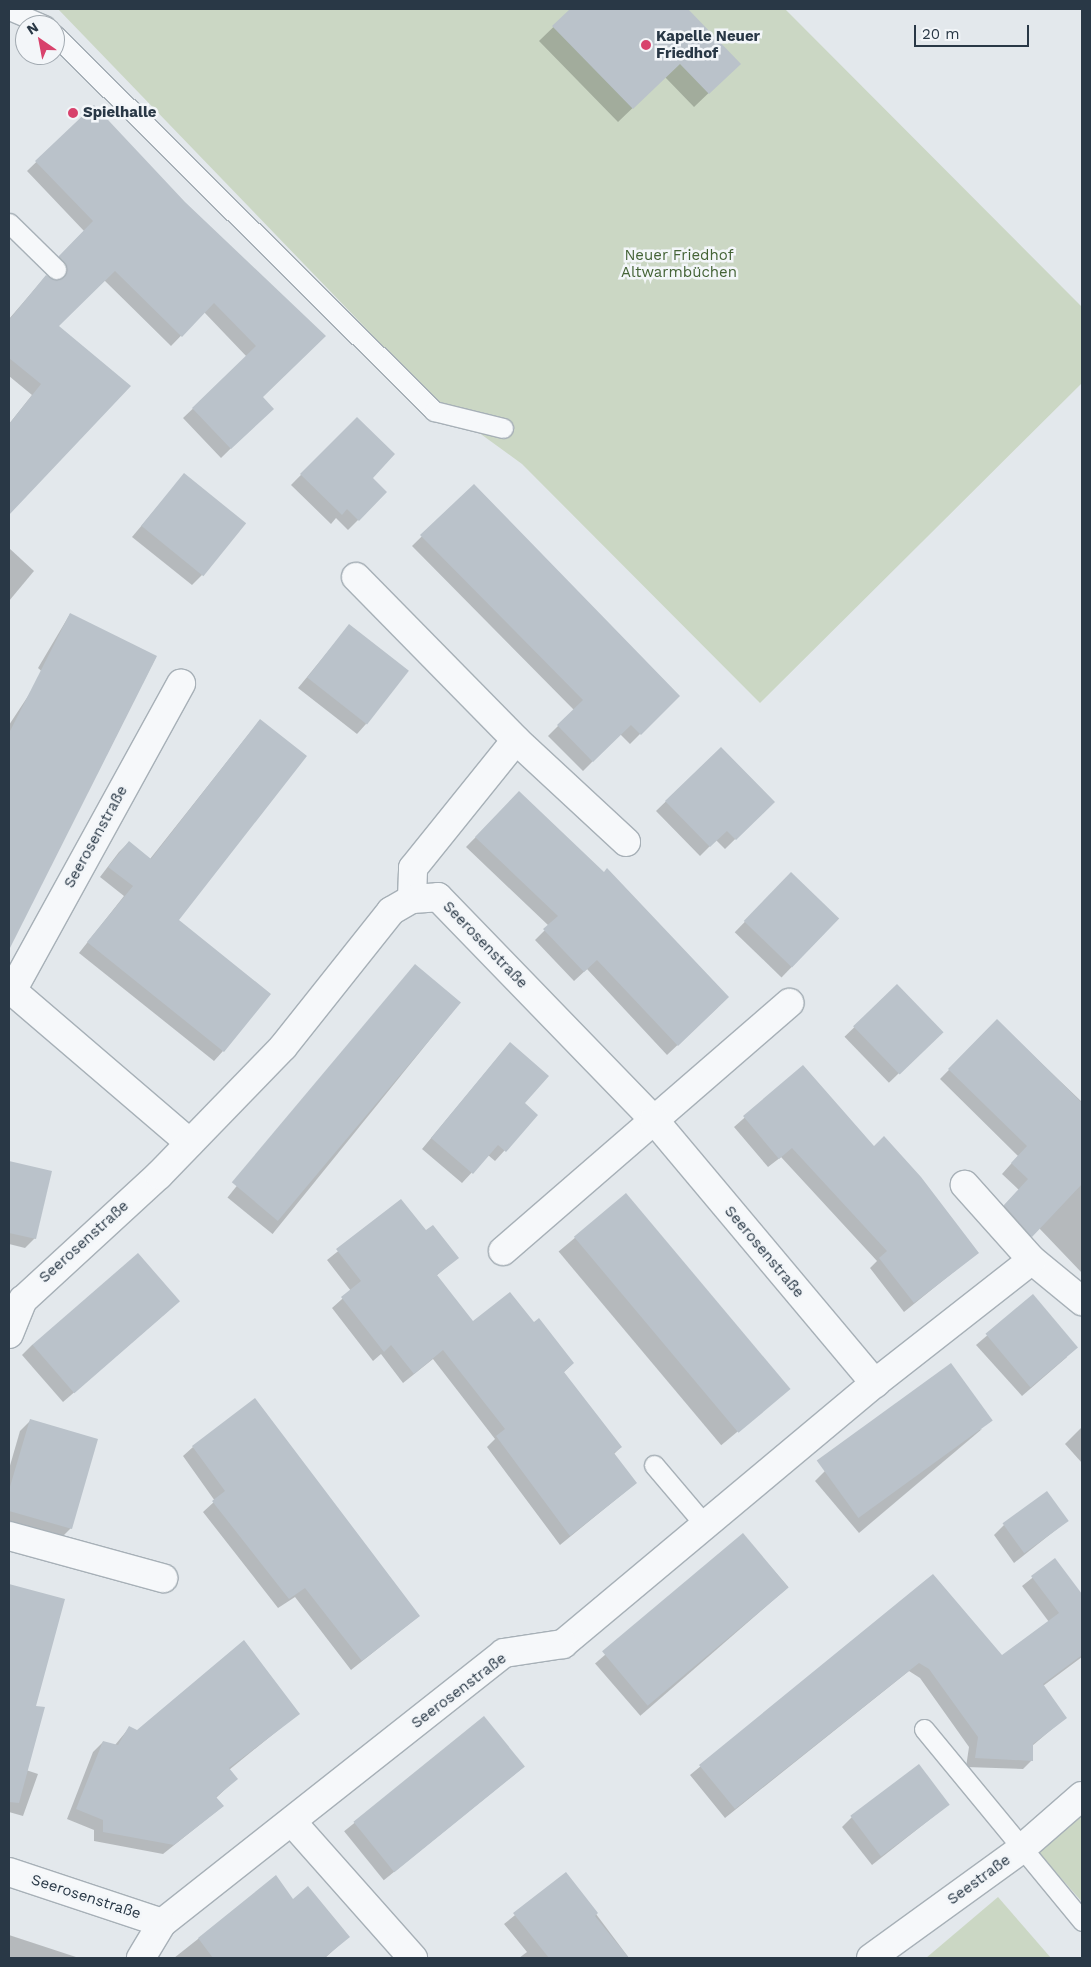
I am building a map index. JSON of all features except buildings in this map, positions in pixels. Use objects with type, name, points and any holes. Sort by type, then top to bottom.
[{"type":"street","points":[[356,577],[516,740],[626,842]]},
{"type":"street","name":"Seerosenstraße","points":[[181,683],[10,989],[190,1143]]},
{"type":"street","points":[[412,899],[414,868],[516,740]]},
{"type":"street","name":"Seerosenstraße","points":[[9,1334],[16,1296],[190,1143],[283,1046],[391,911],[412,899],[438,897],[654,1120],[875,1383]]},
{"type":"street","points":[[503,1251],[789,1003]]},
{"type":"street","points":[[965,1185],[1032,1260],[1082,1301]]},
{"type":"street","name":"Seerosenstraße","points":[[141,1958],[162,1923],[292,1823],[504,1653],[563,1644],[704,1524],[875,1383],[1032,1260]]},
{"type":"street","points":[[9,1536],[163,1578]]},
{"type":"street","name":"Seestraße","points":[[871,1958],[1020,1850],[1082,1796]]},
{"type":"street","points":[[292,1823],[413,1958]]},
{"type":"street","name":"Seerosenstraße","points":[[9,1872],[162,1923]]},
{"type":"lane","points":[[9,10],[21,15]]},
{"type":"lane","points":[[65,45],[434,411],[503,428]]},
{"type":"lane","points":[[9,223],[56,269]]},
{"type":"lane","points":[[654,1465],[704,1524]]},
{"type":"lane","points":[[924,1729],[1020,1850],[1082,1921]]},
{"type":"green space","name":"Neuer Friedhof Altwarmbüchen","points":[[58,9],[785,9],[1082,307],[1082,383],[760,703],[522,464],[438,403]]},
{"type":"green space","points":[[1082,1814],[1082,1902],[1038,1852]]},
{"type":"green space","points":[[998,1897],[1051,1958],[926,1958]]},
{"type":"place","name":"Kapelle Neuer Friedhof","points":[[646,45]]},
{"type":"place","name":"Spielhalle","points":[[73,113]]}]
